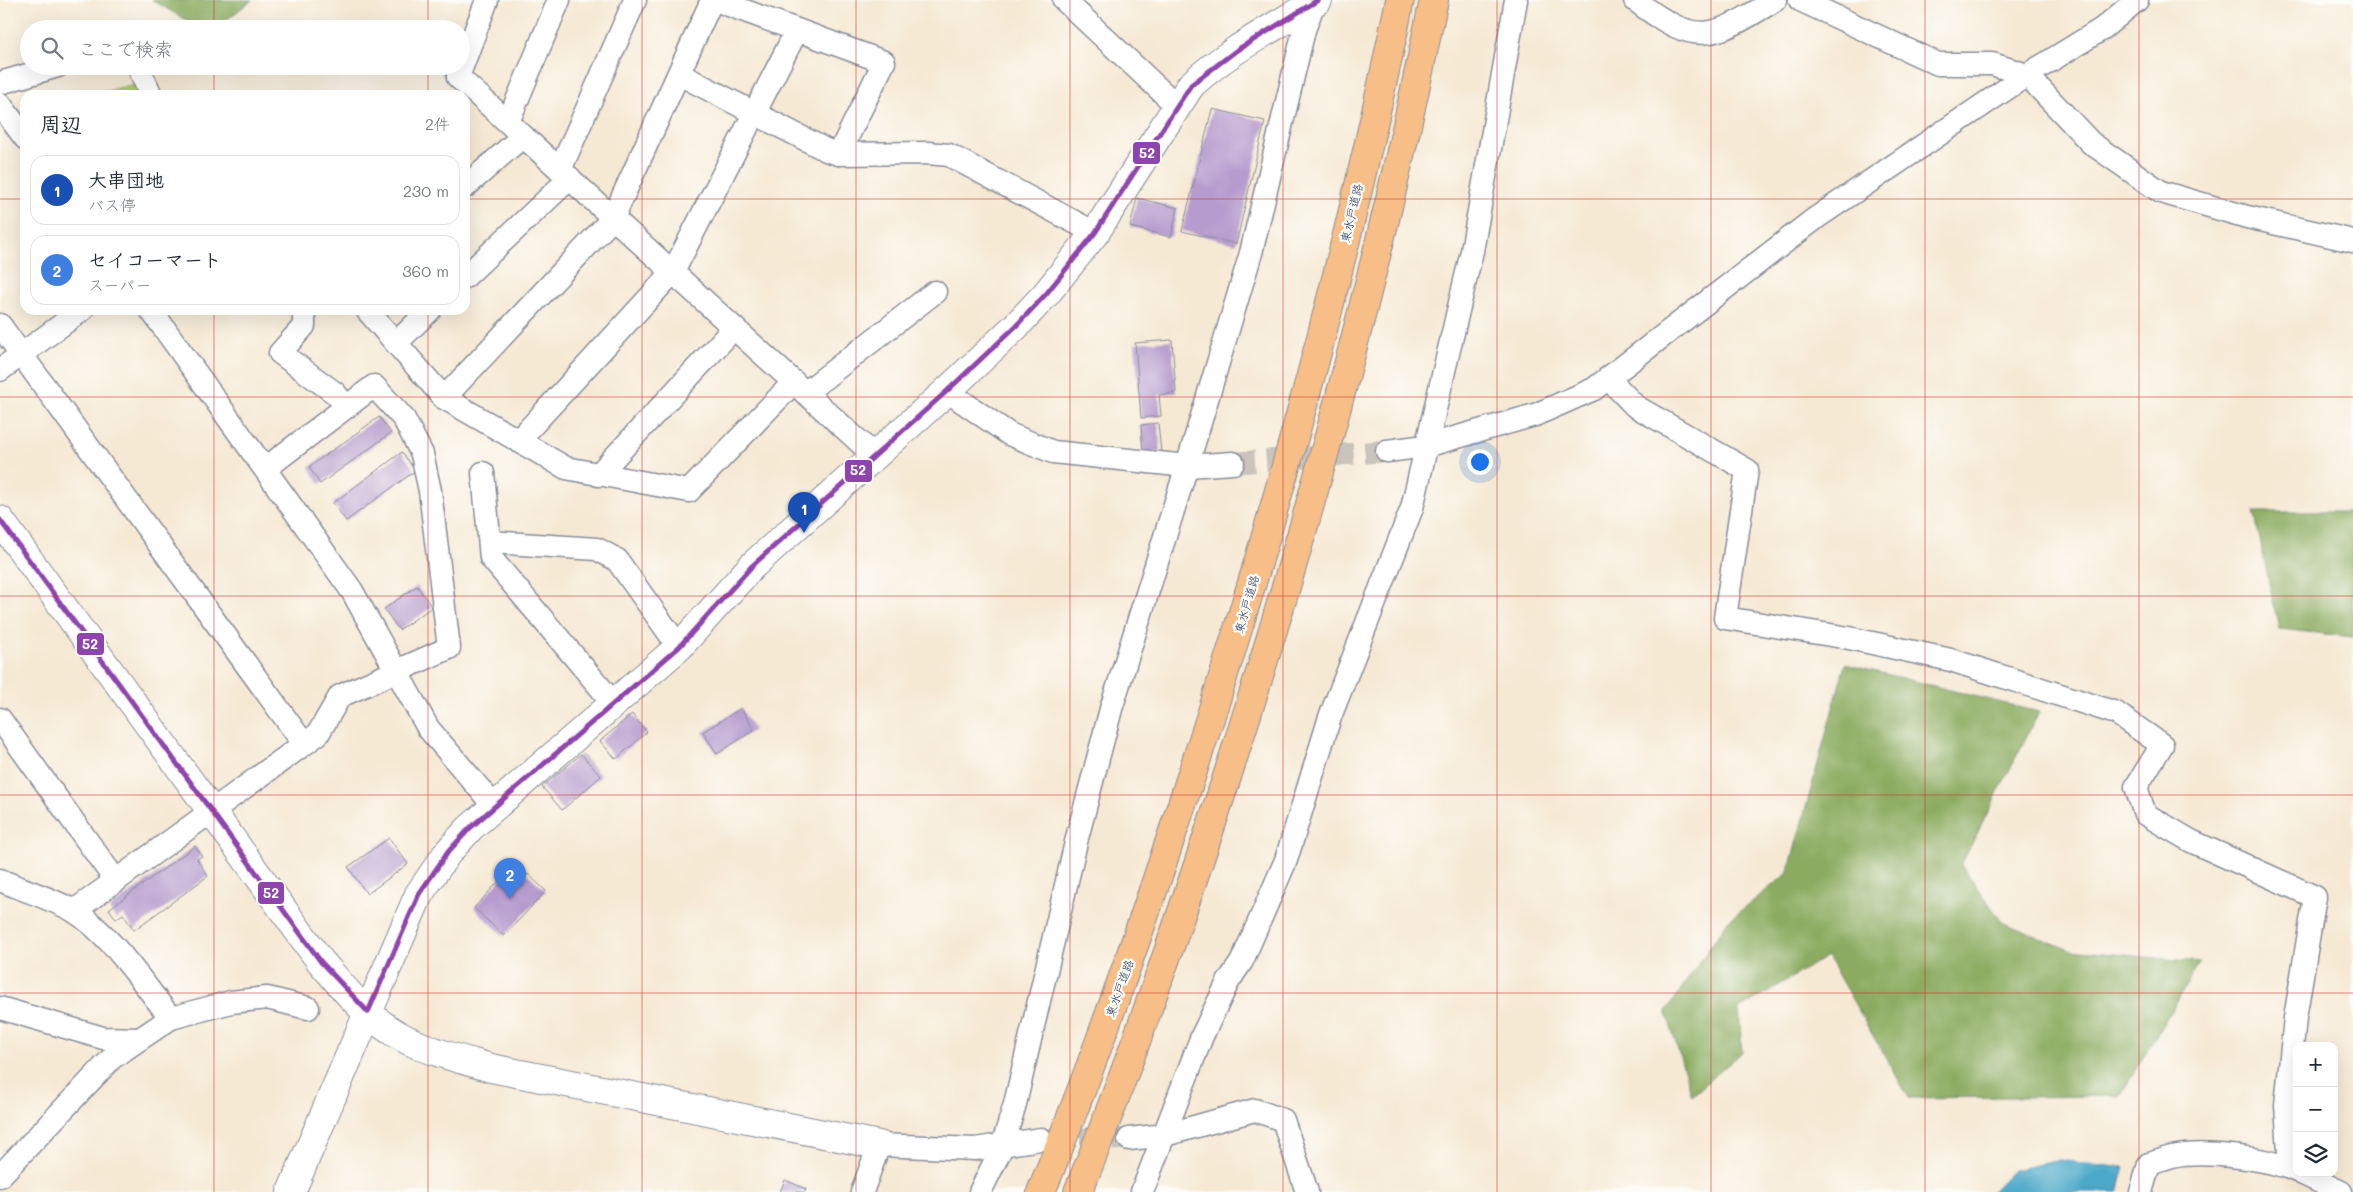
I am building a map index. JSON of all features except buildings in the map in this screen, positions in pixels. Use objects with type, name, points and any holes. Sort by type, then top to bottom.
[{"type":"highway","name":"東水戸道路","points":[[1041,1192],[1115,999],[1226,672],[1292,443],[1344,243],[1400,0]]},
{"type":"highway","points":[[1078,1192],[1148,1008],[1258,681],[1326,451],[1377,255],[1434,0]]},
{"type":"street","points":[[470,45],[487,0]]},
{"type":"street","points":[[470,181],[516,129],[558,0]]},
{"type":"street","points":[[470,272],[565,174],[635,0]]},
{"type":"street","points":[[444,398],[613,218],[714,0],[884,62],[839,154]]},
{"type":"street","points":[[1064,0],[1177,106]]},
{"type":"street","points":[[1142,1192],[1202,1036],[1228,982],[1242,961],[1286,860],[1330,717],[1412,508],[1472,252],[1516,0]]},
{"type":"street","points":[[1635,0],[1660,19],[1691,33],[1716,33],[1775,0]]},
{"type":"street","points":[[1800,0],[1938,64],[1992,64],[2027,76],[2091,142],[2161,192],[2247,217],[2353,241]]},
{"type":"street","points":[[1387,452],[1426,446],[1535,415],[1594,388],[1816,218],[2027,76],[2102,29],[2137,0]]},
{"type":"street","points":[[291,1192],[418,894],[448,852],[470,828],[679,647],[752,566],[947,391],[1016,326],[1046,294],[1095,233],[1191,85],[1208,69],[1316,1]]},
{"type":"street","points":[[980,1192],[1002,1147],[1015,1104],[1077,838],[1111,709],[1187,466],[1250,253],[1304,30],[1316,1]]},
{"type":"street","points":[[518,441],[673,272],[796,30]]},
{"type":"street","points":[[679,74],[826,150],[839,154],[928,153],[949,155],[1095,233]]},
{"type":"street","points":[[0,83],[27,75]]},
{"type":"street","points":[[142,75],[149,90]]},
{"type":"street","points":[[459,75],[465,90]]},
{"type":"street","points":[[472,103],[516,129],[875,456]]},
{"type":"street","points":[[0,104],[20,131]]},
{"type":"street","points":[[371,315],[444,398],[566,468],[689,491],[800,388],[936,292]]},
{"type":"street","points":[[0,370],[75,315]]},
{"type":"street","points":[[155,315],[266,468],[352,591],[428,728],[495,808]]},
{"type":"street","points":[[304,315],[304,326],[280,353],[335,393],[346,406]]},
{"type":"street","points":[[396,343],[425,315]]},
{"type":"street","points":[[0,325],[304,744]]},
{"type":"street","points":[[598,475],[734,328]]},
{"type":"street","points":[[1608,378],[1635,406],[1747,470],[1725,618],[1849,638],[1951,660],[2116,712],[2162,745],[2136,787],[2145,814],[2191,841],[2315,898],[2295,1018],[2286,1105],[2293,1151]]},
{"type":"street","points":[[74,911],[318,734],[340,696],[449,648],[430,492],[422,454],[404,419],[374,386],[266,468]]},
{"type":"street","points":[[947,391],[1009,434],[1053,452],[1187,466],[1232,463]]},
{"type":"street","points":[[483,473],[491,558],[615,704]]},
{"type":"street","points":[[0,520],[321,962],[368,1012],[390,1031],[429,1049],[491,1068],[879,1145],[975,1150],[1041,1139]]},
{"type":"street","points":[[490,542],[597,549],[604,552],[617,560],[679,647]]},
{"type":"street","points":[[0,719],[116,881]]},
{"type":"street","points":[[0,880],[74,911],[104,937],[171,1018]]},
{"type":"street","points":[[0,1176],[112,1058],[171,1018],[231,1002],[266,998],[308,1008]]},
{"type":"street","points":[[0,1008],[103,1038],[140,1039]]},
{"type":"street","points":[[1129,1139],[1165,1135],[1256,1110],[1283,1120],[1307,1192]]},
{"type":"street","points":[[862,1192],[879,1145]]},
{"type":"street","points":[[2141,1192],[2150,1164],[2173,1157],[2250,1158],[2293,1170]]},
{"type":"street","points":[[2309,1177],[2341,1192]]},
{"type":"green space","points":[[152,0],[252,0],[226,20],[186,20]]},
{"type":"green space","points":[[138,83],[142,90],[111,90]]},
{"type":"green space","points":[[2254,512],[2353,512],[2353,637],[2279,629]]},
{"type":"green space","points":[[1845,664],[2039,712],[1961,865],[2002,922],[2070,950],[2200,962],[2120,1096],[1909,1098],[1827,956],[1739,1009],[1742,1052],[1692,1096],[1666,1011],[1728,921],[1788,873]]},
{"type":"water","points":[[2060,1160],[2125,1168],[2118,1192],[1991,1192],[2013,1170]]},
{"type":"tunnel","points":[[1233,463],[1387,451]]},
{"type":"tunnel","points":[[1047,1139],[1129,1139]]},
{"type":"transit line","name":"52","points":[[368,1012],[419,894],[448,852],[470,828],[679,647],[752,566],[947,391],[1016,326],[1046,294],[1095,233],[1191,85],[1237,50],[1318,0]]},
{"type":"transit line","name":"52","points":[[0,520],[321,962],[368,1012]]},
{"type":"place","name":"大串団地","points":[[804,533]]},
{"type":"place","name":"セイコーマート","points":[[510,899]]}]
